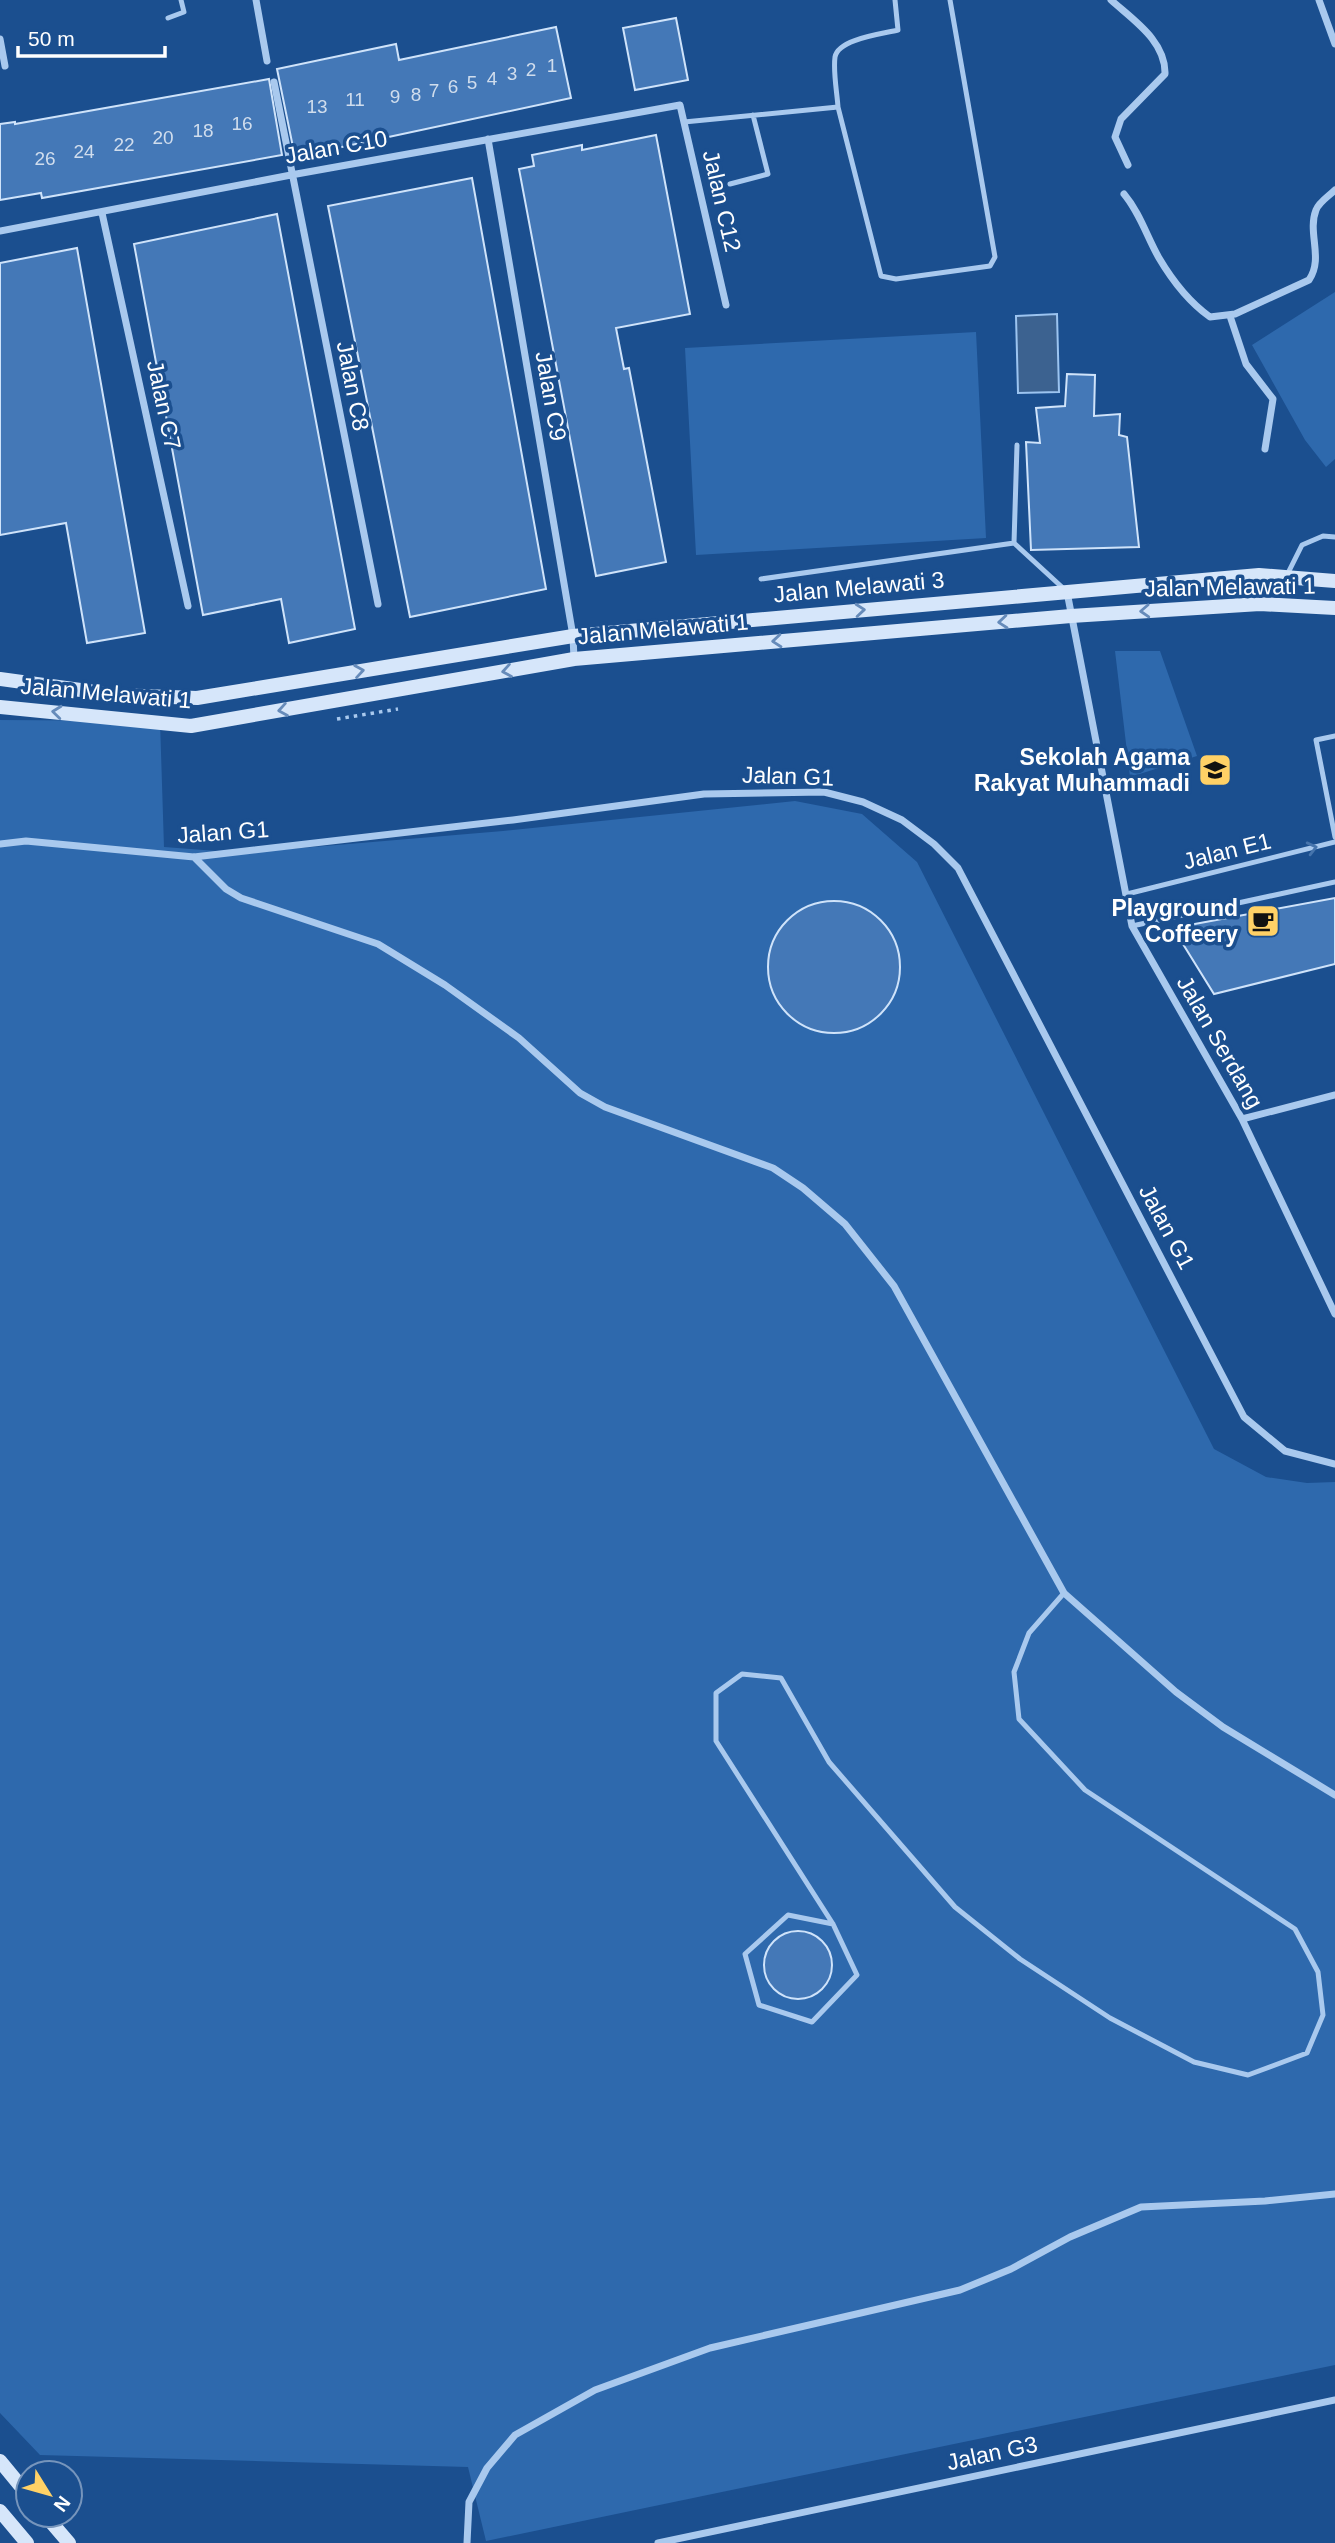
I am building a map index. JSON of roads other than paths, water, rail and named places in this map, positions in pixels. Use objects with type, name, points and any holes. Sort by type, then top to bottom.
[{"type":"street","points":[[256,0],[268,61]]},
{"type":"street","points":[[1111,0],[1154,40],[1165,61],[1165,74],[1121,119],[1115,137],[1128,165]]},
{"type":"street","points":[[1319,0],[1335,44]]},
{"type":"street","points":[[0,39],[5,66]]},
{"type":"street","name":"Jalan C8","points":[[274,82],[378,604]]},
{"type":"street","name":"Jalan C10","points":[[0,231],[680,105]]},
{"type":"street","name":"Jalan C12","points":[[680,105],[726,306]]},
{"type":"street","name":"Jalan C9","points":[[488,139],[573,636],[574,659]]},
{"type":"street","points":[[1124,194],[1133,205],[1160,259],[1193,306],[1210,317],[1230,316],[1309,280],[1313,274],[1316,255],[1313,224],[1316,207],[1335,190]]},
{"type":"street","name":"Jalan C7","points":[[102,213],[188,606]]},
{"type":"street","points":[[1230,316],[1246,364],[1273,399],[1265,449]]},
{"type":"street","name":"Jalan Melawati 1","points":[[1066,591],[1259,575],[1335,581]]},
{"type":"street","name":"Jalan Melawati 3","points":[[573,636],[1066,591]]},
{"type":"street","name":"Jalan Serdang","points":[[1066,591],[1132,926],[1242,1119],[1335,1314]]},
{"type":"street","name":"Jalan Melawati 1","points":[[0,706],[191,726],[574,659],[1072,615],[1260,604],[1335,608]]},
{"type":"street","name":"Jalan Melawati 1","points":[[0,679],[117,695],[197,698],[573,636]]},
{"type":"street","name":"Jalan G1","points":[[0,844],[26,841],[194,857],[513,820],[704,794],[824,792],[863,802],[902,820],[934,844],[958,868],[1244,1417],[1284,1451],[1335,1464]]},
{"type":"street","points":[[194,857],[226,889],[241,898],[378,944],[445,985],[519,1038],[580,1093],[605,1107],[773,1168],[803,1188],[845,1224],[894,1286],[1064,1592],[1176,1692],[1223,1727],[1335,1794]]},
{"type":"street","points":[[1242,1119],[1335,1095]]},
{"type":"street","points":[[1326,1291],[1335,1289]]},
{"type":"street","points":[[467,2543],[469,2502],[488,2468],[515,2435],[595,2390],[710,2348],[960,2290],[1012,2269],[1070,2237],[1141,2207],[1265,2201],[1335,2194]]},
{"type":"street","name":"Jalan G3","points":[[658,2543],[1335,2400]]},
{"type":"street","points":[[0,2461],[14,2478]]},
{"type":"street","points":[[0,2511],[27,2543]]},
{"type":"street","points":[[57,2529],[69,2543]]},
{"type":"lane","points":[[168,18],[184,12],[181,0]]},
{"type":"lane","points":[[895,0],[898,30],[849,42],[839,48],[835,57],[838,107],[881,276],[896,279],[990,266],[995,257],[950,0]]},
{"type":"lane","points":[[684,122],[838,107]]},
{"type":"lane","points":[[730,184],[768,174],[753,115]]},
{"type":"lane","points":[[1017,445],[1014,543],[1066,591]]},
{"type":"lane","points":[[1286,577],[1301,545],[1323,536],[1335,537]]},
{"type":"lane","points":[[761,579],[1014,543]]},
{"type":"lane","points":[[1335,736],[1316,740],[1335,839]]},
{"type":"lane","name":"Jalan E1","points":[[1127,894],[1335,839]]},
{"type":"lane","points":[[1132,926],[1335,882]]},
{"type":"lane","points":[[833,1924],[788,1914],[745,1954],[759,2004],[812,2022],[857,1975],[833,1924],[716,1741],[716,1693],[742,1674],[781,1678],[829,1762],[955,1908],[1020,1959],[1110,2018],[1194,2062],[1248,2076],[1307,2053],[1323,2015],[1318,1972],[1295,1929],[1085,1790],[1019,1718],[1014,1672],[1029,1633],[1064,1592]]},
{"type":"place","name":"Sekolah Agama Rakyat Muhammadi","points":[[1215,770]]},
{"type":"place","name":"Playground Coffeery","points":[[1263,921]]}]
